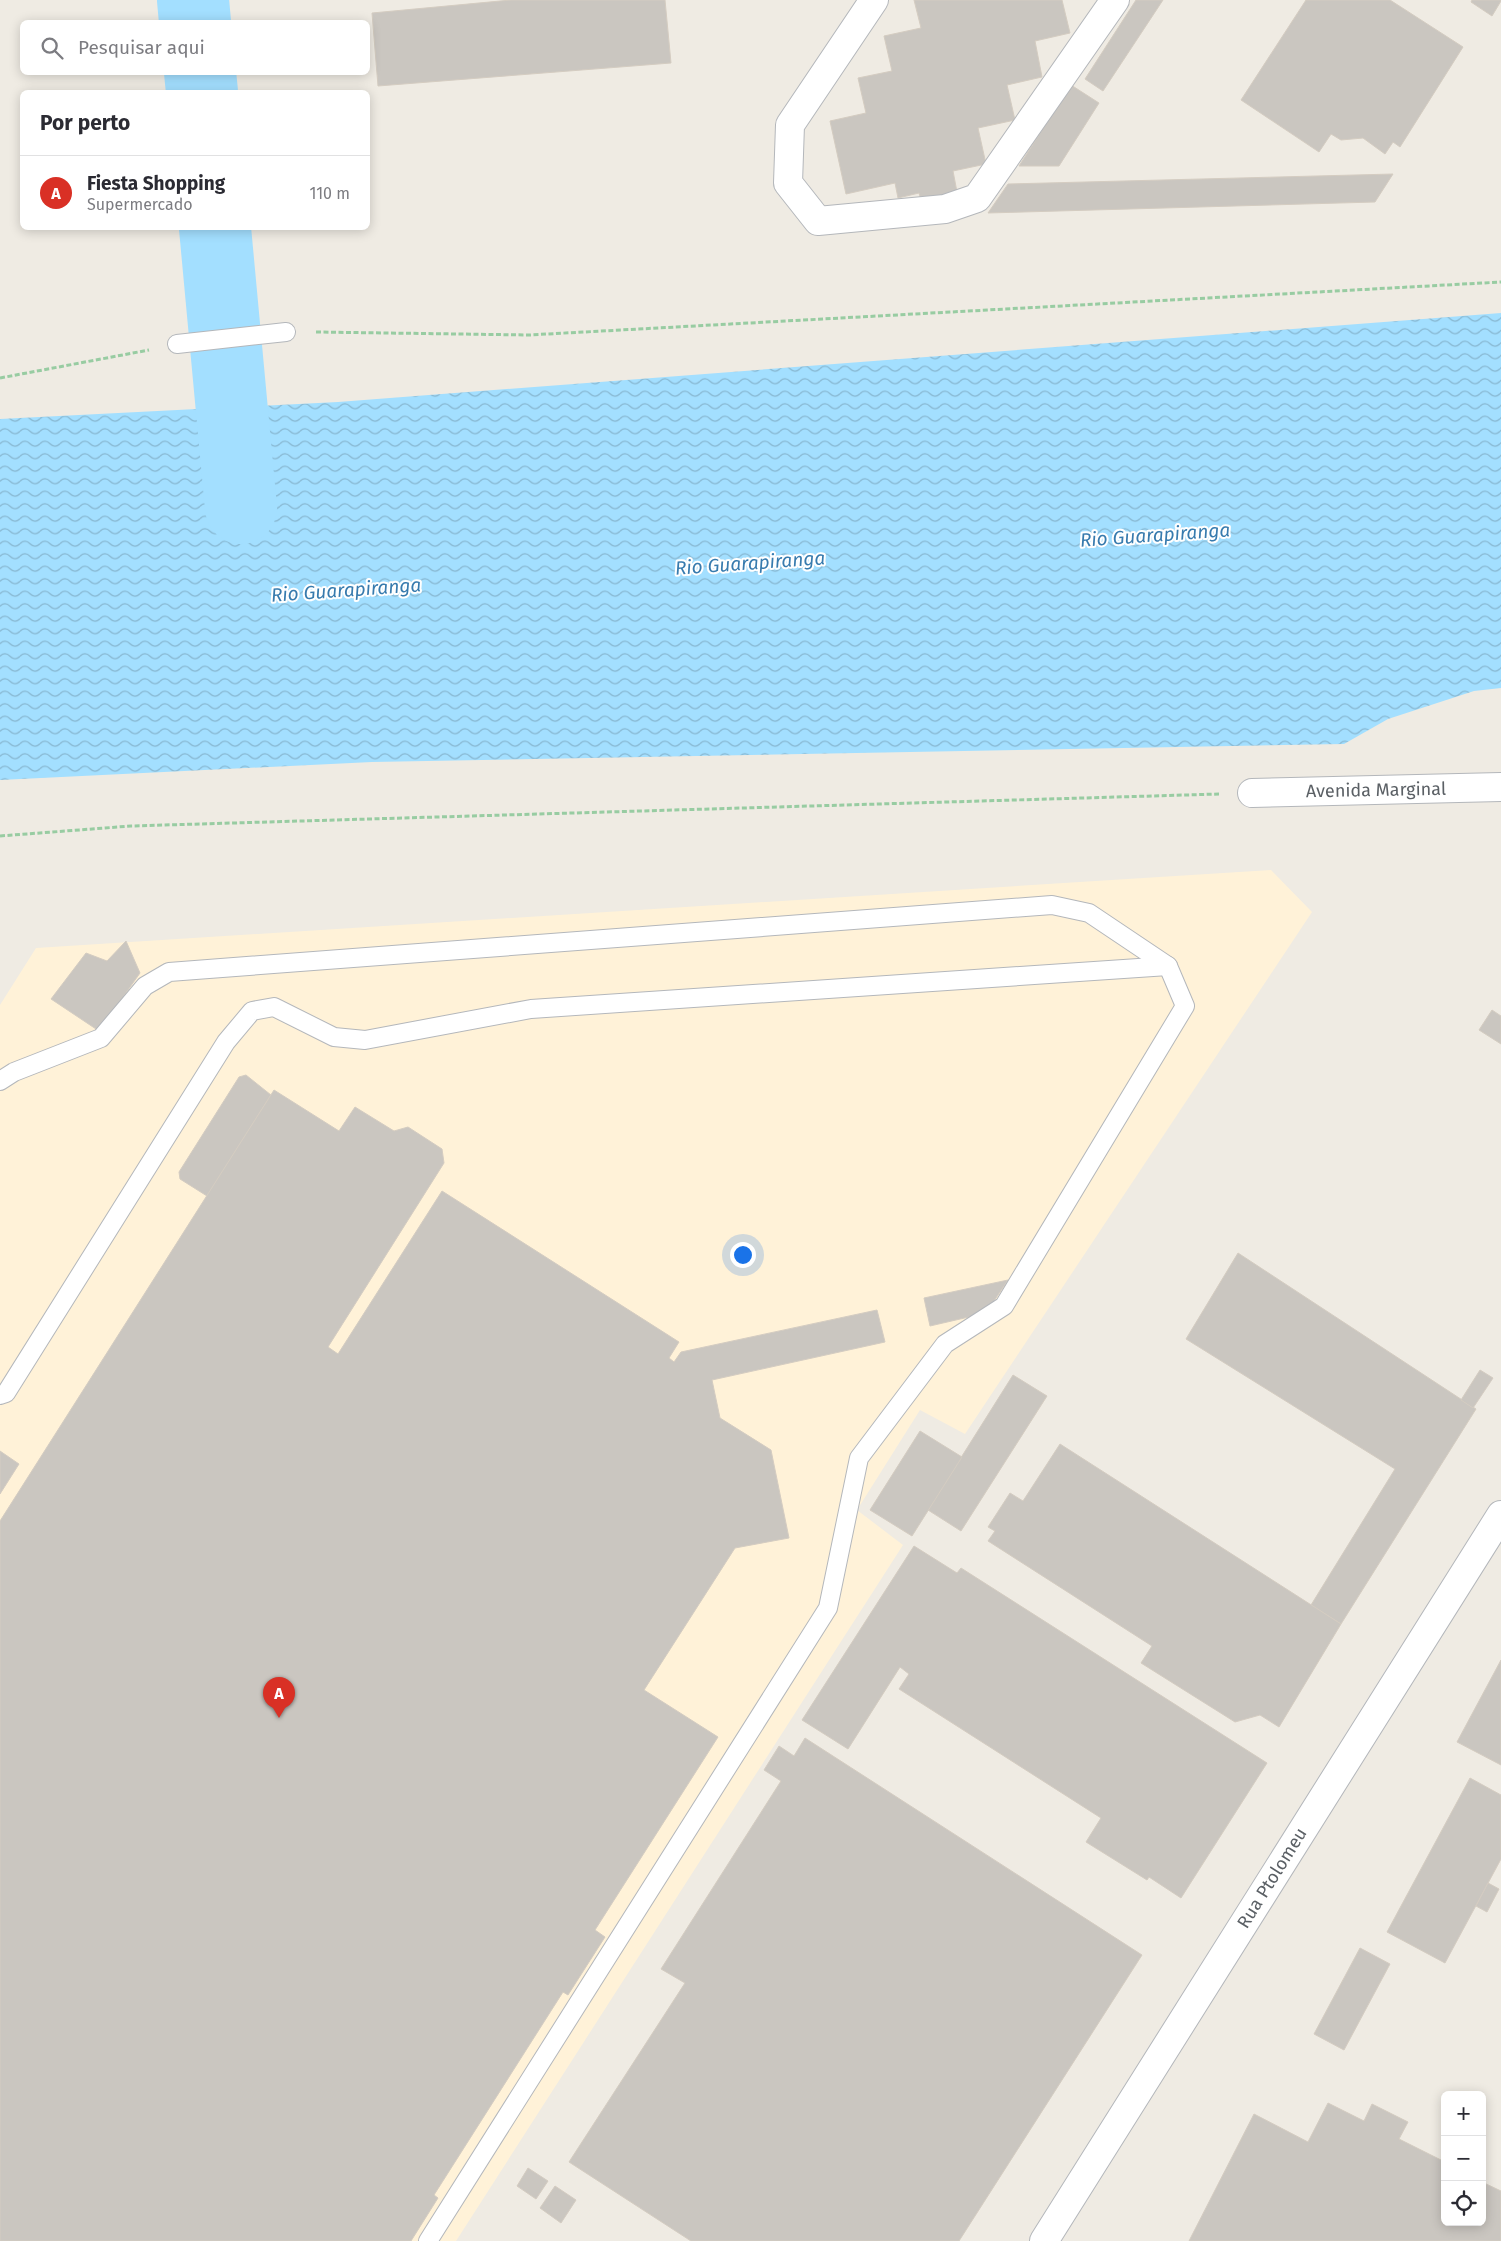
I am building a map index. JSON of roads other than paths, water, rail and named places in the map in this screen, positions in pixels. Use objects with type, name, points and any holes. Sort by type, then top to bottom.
[{"type":"street","points":[[874,0],[790,125],[788,183],[818,221],[945,209],[977,198],[1115,0]]},
{"type":"street","name":"Avenida Marginal","points":[[1252,793],[1501,787]]},
{"type":"street","name":"Rua Ptolomeu","points":[[1044,2241],[1501,1515]]},
{"type":"lane","points":[[177,344],[286,332]]},
{"type":"lane","points":[[0,1081],[14,1072],[101,1038],[144,986],[169,972],[1052,905],[1089,913],[1168,966],[1185,1006],[1004,1306],[945,1344],[859,1458],[828,1608],[428,2241]]},
{"type":"lane","points":[[0,1395],[6,1393],[226,1042],[252,1011],[274,1007],[334,1037],[364,1040],[531,1009],[1168,966]]},
{"type":"water","name":"Rio Guarapiranga","points":[[1501,313],[1501,688],[1474,691],[1388,719],[1344,744],[372,762],[0,780],[0,419],[338,402]]},
{"type":"waterway","points":[[193,0],[195,20]]},
{"type":"waterway","points":[[200,75],[202,90]]},
{"type":"waterway","points":[[215,230],[241,508]]},
{"type":"place","name":"Fiesta Shopping","points":[[279,1718]]}]
